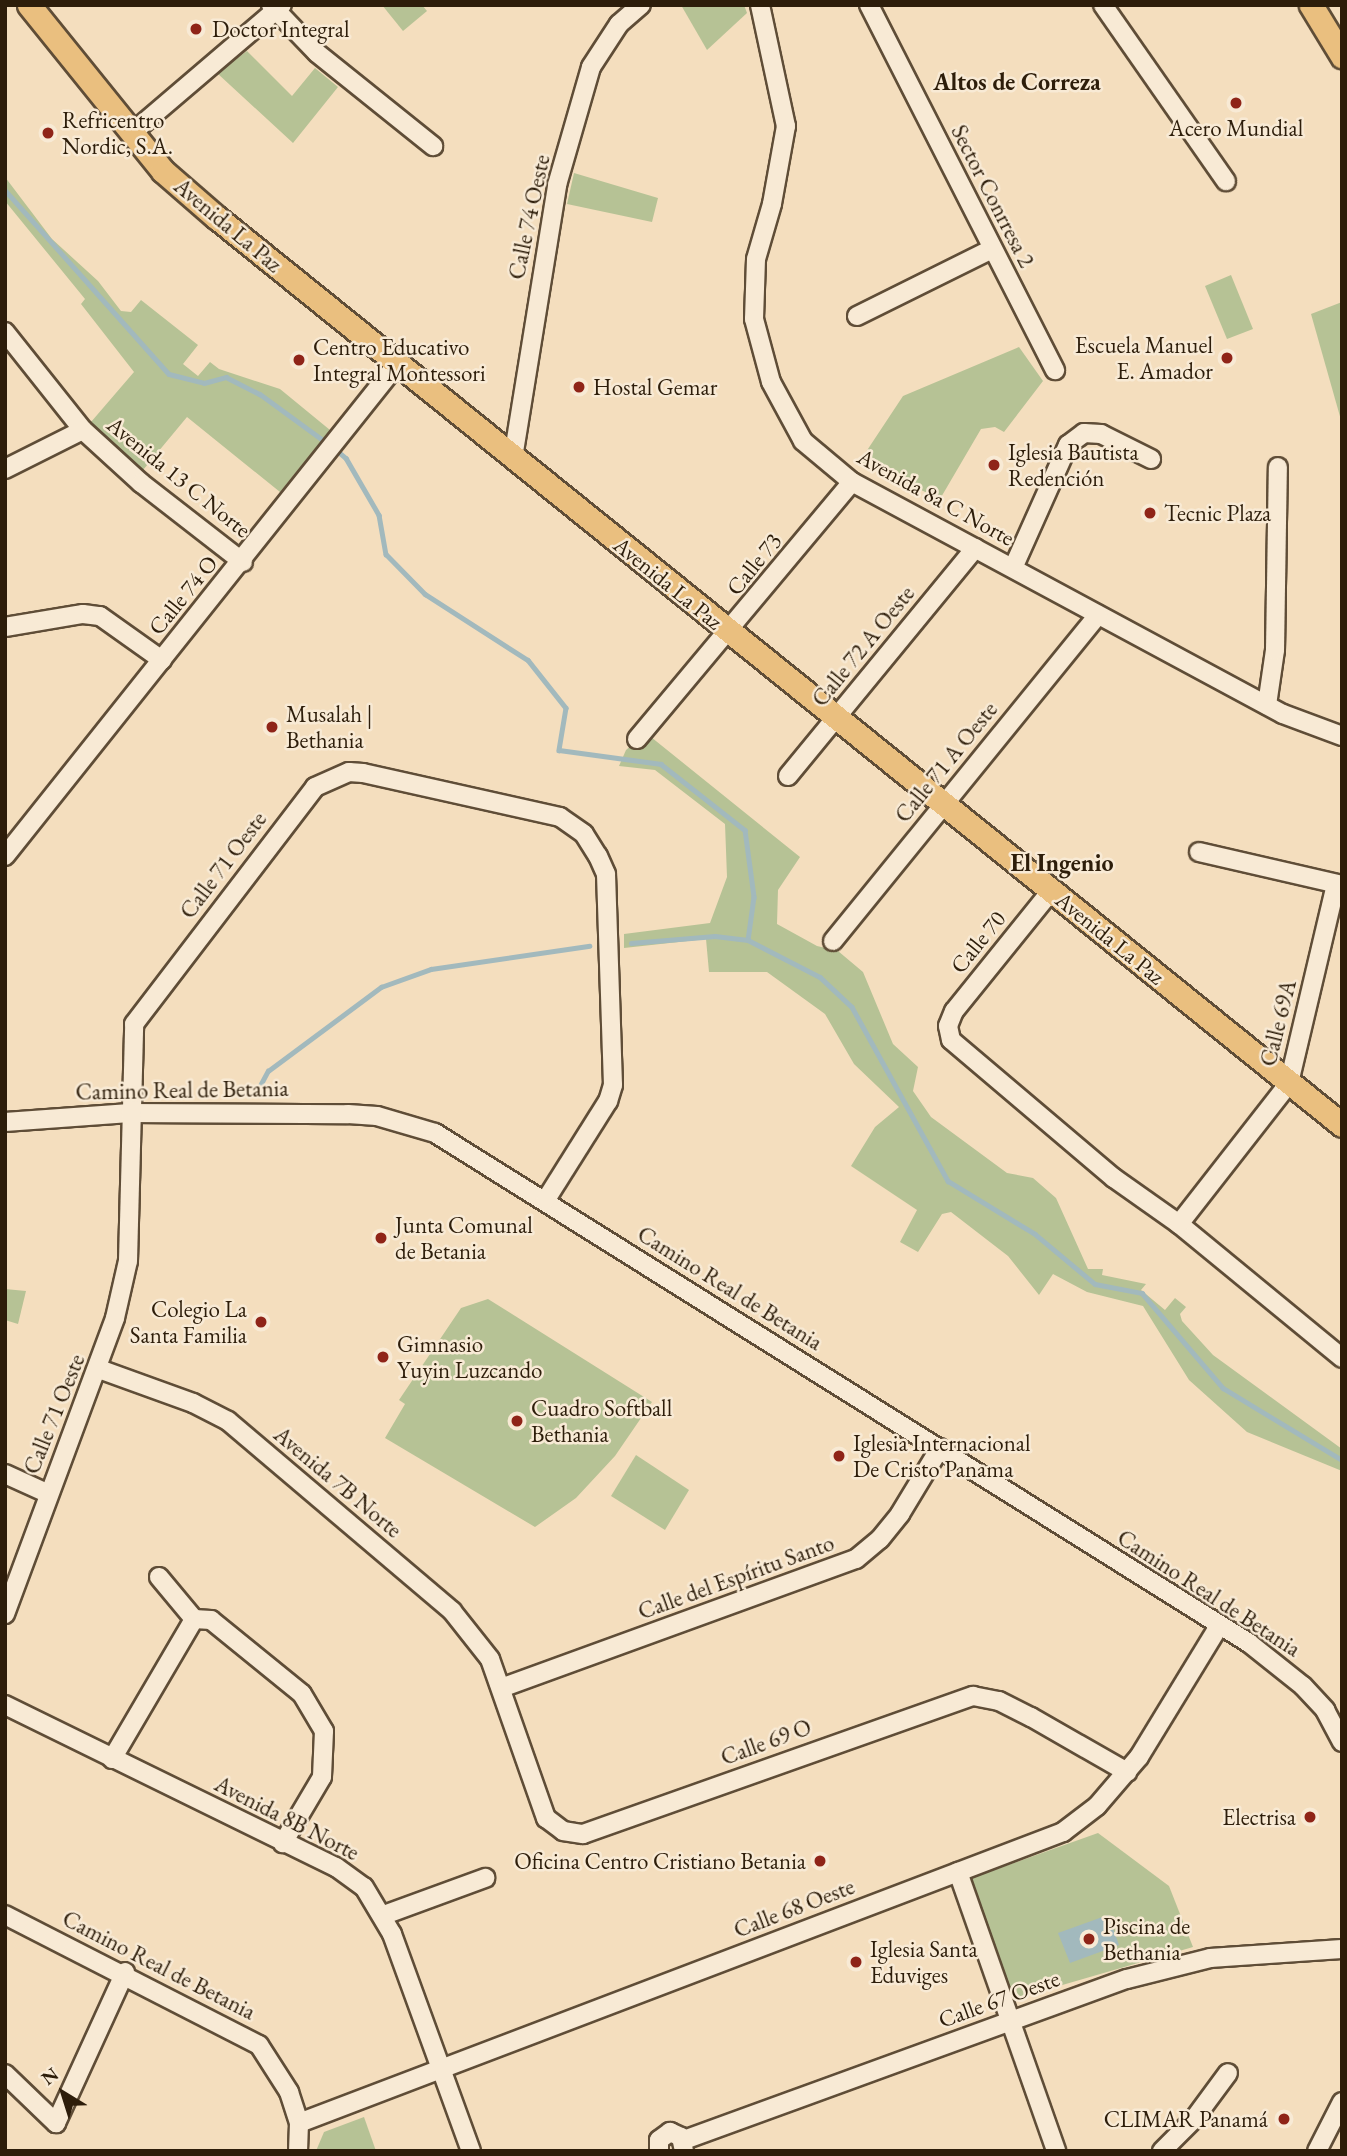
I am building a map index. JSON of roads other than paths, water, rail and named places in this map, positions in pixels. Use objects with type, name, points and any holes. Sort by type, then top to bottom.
[{"type":"main road","name":"Avenida La Paz","points":[[29,5],[163,171],[513,458],[1342,1125]]},
{"type":"main road","points":[[1311,5],[1342,56]]},
{"type":"street","name":"Calle 74 Oeste","points":[[513,458],[557,185],[591,67],[619,24],[641,5]]},
{"type":"street","name":"Avenida 8a C Norte","points":[[760,5],[786,126],[772,204],[756,259],[753,287],[760,351],[785,414],[803,440],[852,482],[1266,705],[1342,736]]},
{"type":"street","name":"Sector Conrresa 2","points":[[869,5],[1055,370]]},
{"type":"street","points":[[1103,5],[1226,181]]},
{"type":"street","points":[[132,133],[276,7],[317,53],[433,146]]},
{"type":"street","points":[[857,317],[992,249]]},
{"type":"street","name":"Avenida 13 C Norte","points":[[5,332],[83,430],[141,483],[243,562]]},
{"type":"street","name":"Calle 74 O","points":[[5,856],[243,562],[397,364]]},
{"type":"street","points":[[5,469],[83,430]]},
{"type":"street","points":[[1013,568],[1068,445],[1084,433],[1101,434],[1150,458]]},
{"type":"street","points":[[1266,705],[1275,650],[1278,467]]},
{"type":"street","name":"Calle 73","points":[[637,739],[730,632],[852,482]]},
{"type":"street","name":"Calle 72 A Oeste","points":[[788,776],[975,548]]},
{"type":"street","points":[[5,627],[83,614],[100,616],[162,660]]},
{"type":"street","name":"Calle 71 A Oeste","points":[[833,941],[1098,615]]},
{"type":"street","name":"Calle 71 Oeste","points":[[5,1614],[49,1493],[99,1369],[128,1261],[134,1024],[306,793],[349,772],[561,817],[584,834],[606,874],[613,1085],[608,1101],[545,1201]]},
{"type":"street","points":[[1199,852],[1339,884]]},
{"type":"street","name":"Calle 69A","points":[[1179,1224],[1289,1083],[1339,884]]},
{"type":"street","name":"Calle 70","points":[[1051,891],[954,1011],[948,1026],[951,1040],[966,1056],[1114,1178],[1179,1224]]},
{"type":"street","name":"Camino Real de Betania","points":[[5,1122],[130,1113],[377,1116],[435,1133],[1249,1643],[1303,1686],[1325,1710],[1342,1742]]},
{"type":"street","points":[[1179,1224],[1342,1358]]},
{"type":"street","name":"Avenida 7B Norte","points":[[99,1369],[193,1403],[228,1420],[452,1611],[479,1640],[500,1688]]},
{"type":"street","name":"Calle del Espíritu Santo","points":[[500,1688],[856,1559],[880,1539],[900,1514],[940,1448]]},
{"type":"street","points":[[5,1474],[49,1493]]},
{"type":"street","points":[[159,1577],[194,1619],[211,1620],[302,1694],[324,1731],[322,1777],[283,1843]]},
{"type":"street","points":[[112,1759],[194,1619]]},
{"type":"street","name":"Calle 68 Oeste","points":[[299,2123],[1063,1832],[1097,1806],[1127,1772],[1219,1626]]},
{"type":"street","name":"Calle 69 O","points":[[500,1688],[546,1818],[572,1834],[583,1834],[973,1696],[999,1701],[1127,1772]]},
{"type":"street","name":"Avenida 8B Norte","points":[[5,1705],[354,1878],[384,1915],[444,2066],[471,2151]]},
{"type":"street","points":[[958,1872],[1056,2151]]},
{"type":"street","points":[[384,1915],[485,1878]]},
{"type":"street","name":"Camino Real de Betania","points":[[5,1915],[125,1972],[259,2045],[275,2064],[299,2123],[298,2151]]},
{"type":"street","name":"Calle 67 Oeste","points":[[659,2151],[659,2140],[666,2134],[674,2133],[684,2146],[1127,1979],[1210,1958],[1342,1949]]},
{"type":"street","points":[[5,2074],[56,2123],[125,1972]]},
{"type":"street","points":[[1162,2151],[1194,2119],[1228,2073]]},
{"type":"street","points":[[1318,2151],[1342,2102]]},
{"type":"water","name":"Piscina de Bethania","points":[[1108,1915],[1119,1945],[1070,1963],[1058,1933]]},
{"type":"waterway","points":[[5,190],[169,374],[204,383],[226,377],[260,394],[327,443]]},
{"type":"waterway","points":[[334,448],[346,458],[379,515],[386,554],[425,594],[528,660],[566,708],[559,750],[661,764],[745,830],[754,897],[748,940],[820,977],[852,1007],[948,1181],[1035,1234],[1095,1284],[1142,1293],[1223,1388],[1342,1460]]},
{"type":"waterway","points":[[631,943],[715,936],[748,940]]},
{"type":"waterway","points":[[255,1095],[268,1071],[381,987],[431,969],[589,946]]},
{"type":"place","name":"Doctor Integral","points":[[196,29]]},
{"type":"place","name":"Acero Mundial","points":[[1236,103]]},
{"type":"place","name":"Refricentro Nordic, S.A.","points":[[48,133]]},
{"type":"place","name":"Escuela Manuel E. Amador","points":[[1227,358]]},
{"type":"place","name":"Centro Educativo Integral Montessori","points":[[299,360]]},
{"type":"place","name":"Hostal Gemar","points":[[579,387]]},
{"type":"place","name":"Iglesia Bautista Redención","points":[[994,465]]},
{"type":"place","name":"Tecnic Plaza","points":[[1150,513]]},
{"type":"place","name":"Musalah | Bethania","points":[[272,727]]},
{"type":"place","name":"Junta Comunal de Betania","points":[[381,1238]]},
{"type":"place","name":"Colegio La Santa Familia","points":[[261,1322]]},
{"type":"place","name":"Gimnasio Yuyin Luzcando","points":[[383,1357]]},
{"type":"place","name":"Cuadro Softball Bethania","points":[[517,1421]]},
{"type":"place","name":"Iglesia Internacional De Cristo Panama","points":[[839,1456]]},
{"type":"place","name":"Electrisa","points":[[1310,1817]]},
{"type":"place","name":"Oficina Centro Cristiano Betania","points":[[820,1861]]},
{"type":"place","name":"Piscina de Bethania","points":[[1089,1939]]},
{"type":"place","name":"Iglesia Santa Eduviges","points":[[856,1962]]},
{"type":"place","name":"CLIMAR Panamá","points":[[1284,2119]]},
{"type":"district","name":"Altos de Correza","points":[[1017,82]]},
{"type":"district","name":"El Ingenio","points":[[1062,863]]}]
